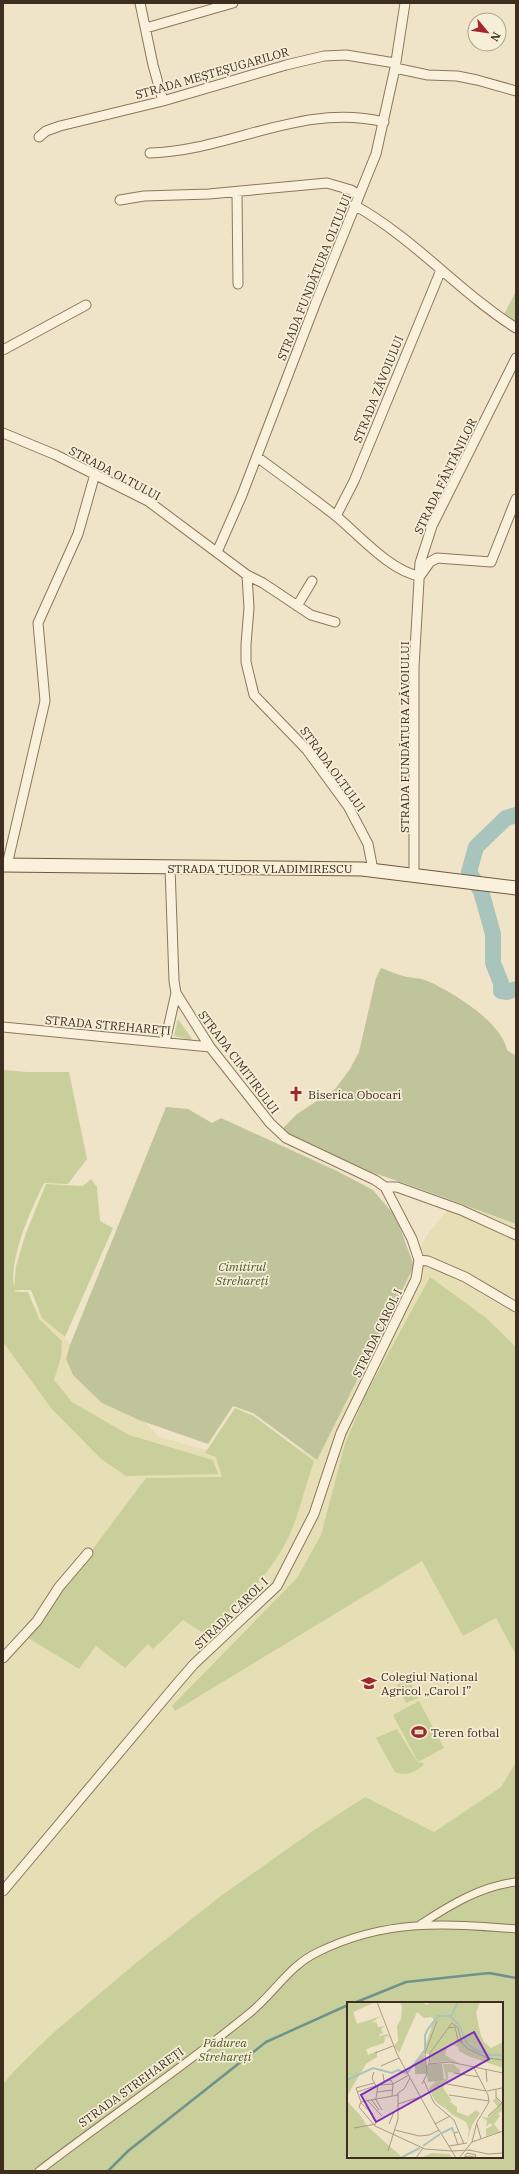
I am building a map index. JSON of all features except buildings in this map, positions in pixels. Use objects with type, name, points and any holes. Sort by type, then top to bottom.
[{"type":"main road","name":"STRADA TUDOR VLADIMIRESCU","points":[[5,865],[373,870],[414,874],[513,888]]},
{"type":"street","points":[[140,3],[153,65],[163,101]]},
{"type":"street","points":[[146,28],[233,3]]},
{"type":"street","name":"STRADA FUNDĂTURA OLTULUI","points":[[217,552],[257,457],[354,205],[376,154],[395,66],[405,3]]},
{"type":"street","name":"STRADA MEȘTEȘUGARILOR","points":[[39,137],[46,130],[60,126],[163,101],[286,65],[324,56],[346,55],[428,75],[457,76],[477,80],[516,91]]},
{"type":"street","points":[[150,152],[198,147],[287,124],[330,117],[354,116],[384,122]]},
{"type":"street","points":[[120,200],[144,196],[238,192],[327,183],[351,190],[359,195]]},
{"type":"street","points":[[238,192],[238,284]]},
{"type":"street","points":[[354,205],[408,243],[449,278],[516,328]]},
{"type":"street","name":"STRADA ZĂVOIULUI","points":[[336,516],[354,481],[440,270]]},
{"type":"street","points":[[3,350],[86,305]]},
{"type":"street","name":"STRADA FÂNTÂNILOR","points":[[420,576],[424,548],[432,526],[516,358]]},
{"type":"street","name":"STRADA OLTULUI","points":[[3,434],[56,455],[148,501],[247,575],[311,615],[335,622]]},
{"type":"street","points":[[257,457],[336,516],[392,563],[407,573],[420,576],[430,562],[437,558],[491,562],[516,499]]},
{"type":"street","points":[[5,865],[45,701],[38,623],[78,534],[95,474]]},
{"type":"street","name":"STRADA OLTULUI","points":[[247,575],[249,608],[246,662],[254,695],[307,750],[348,806],[368,844],[373,870]]},
{"type":"street","name":"STRADA FUNDĂTURA ZĂVOIULUI","points":[[414,874],[414,667],[420,576]]},
{"type":"street","points":[[297,606],[312,581]]},
{"type":"street","name":"STRADA CIMITIRULUI","points":[[165,1042],[176,993],[173,963],[170,867]]},
{"type":"street","name":"STRADA CIMITIRULUI","points":[[176,993],[210,1047],[260,1112],[286,1138],[375,1180],[385,1187]]},
{"type":"street","name":"STRADA STREHAREȚI","points":[[3,1027],[210,1047]]},
{"type":"street","points":[[385,1187],[397,1187],[461,1210],[516,1235]]},
{"type":"street","name":"STRADA CAROL I","points":[[3,1891],[194,1664],[277,1586],[314,1514],[341,1433],[416,1279],[419,1260],[412,1240],[385,1187]]},
{"type":"street","points":[[419,1260],[465,1277],[516,1307]]},
{"type":"street","points":[[3,1658],[37,1621],[59,1587],[88,1553]]},
{"type":"street","name":"STRADA STREHAREȚI","points":[[421,1924],[470,1895],[504,1883],[516,1882]]},
{"type":"street","name":"STRADA STREHAREȚI","points":[[39,2171],[159,2084],[252,2011],[294,1966],[318,1952],[348,1940],[383,1929],[421,1924],[464,1924],[516,1929]]},
{"type":"shaded area","points":[[516,1129],[516,1762],[501,1787],[434,1832],[365,1797],[317,1828],[222,1895],[137,1962],[53,2033],[15,2070],[3,2084],[3,1274],[159,1437],[291,1473],[429,1232]]},
{"type":"green space","points":[[516,293],[516,323],[503,316]]},
{"type":"green space","points":[[381,968],[407,977],[425,980],[461,999],[474,1008],[496,1029],[503,1039],[507,1050],[516,1056],[516,1224],[421,1189],[330,1158],[279,1132],[297,1114],[335,1089],[350,1069],[359,1052],[376,978]]},
{"type":"green space","points":[[178,1019],[192,1039],[191,1040],[174,1036]]},
{"type":"green space","points":[[3,1070],[28,1072],[69,1072],[87,1159],[68,1184],[44,1183],[27,1220],[18,1248],[13,1276],[14,1288],[16,1266],[26,1233],[46,1184],[83,1186],[91,1179],[97,1187],[100,1221],[113,1228],[65,1337],[42,1318],[31,1290],[15,1290],[15,1292],[28,1292],[39,1319],[62,1341],[61,1357],[54,1380],[72,1402],[129,1435],[213,1460],[218,1474],[126,1476],[101,1459],[51,1408],[3,1342]]},
{"type":"green space","name":"Cimitirul Strehareți","points":[[166,1107],[188,1109],[212,1123],[221,1118],[339,1172],[373,1190],[396,1217],[414,1266],[317,1460],[253,1413],[233,1406],[208,1444],[139,1420],[102,1403],[73,1375],[66,1359],[70,1345]]},
{"type":"green space","points":[[430,1277],[485,1317],[516,1347],[516,1655],[496,1618],[463,1636],[422,1561],[175,1711],[172,1706],[297,1578],[321,1535],[345,1444],[365,1396]]},
{"type":"green space","points":[[235,1408],[254,1416],[314,1461],[295,1521],[285,1544],[266,1573],[255,1586],[231,1611],[205,1634],[183,1620],[153,1649],[148,1644],[125,1668],[96,1646],[79,1669],[27,1637],[146,1478],[222,1477],[216,1457],[205,1453]]},
{"type":"green space","points":[[409,1679],[418,1698],[406,1703],[397,1685]]},
{"type":"green space","name":"Teren fotbal","points":[[419,1701],[444,1748],[418,1762],[393,1715]]},
{"type":"green space","points":[[397,1729],[418,1763],[422,1762],[424,1765],[407,1774],[395,1772],[376,1738]]},
{"type":"green space","name":"Pădurea Strehareți","points":[[516,1762],[516,2171],[3,2171],[3,2084],[15,2070],[53,2033],[137,1962],[222,1895],[317,1828],[365,1797],[434,1832],[501,1787]]},
{"type":"waterway","points":[[516,815],[506,818],[476,847],[469,872],[481,891],[493,934],[493,963],[501,983],[501,991],[507,992],[516,989]]},
{"type":"waterway","points":[[356,2002],[406,1982],[489,1973],[516,1978]]},
{"type":"waterway","points":[[108,2171],[128,2151],[266,2042],[347,2005]]},
{"type":"place","name":"Biserica Obocari","points":[[296,1094]]},
{"type":"place","name":"Colegiul Național Agricol „Carol I”","points":[[369,1683]]},
{"type":"place","name":"Teren fotbal","points":[[419,1732]]}]
